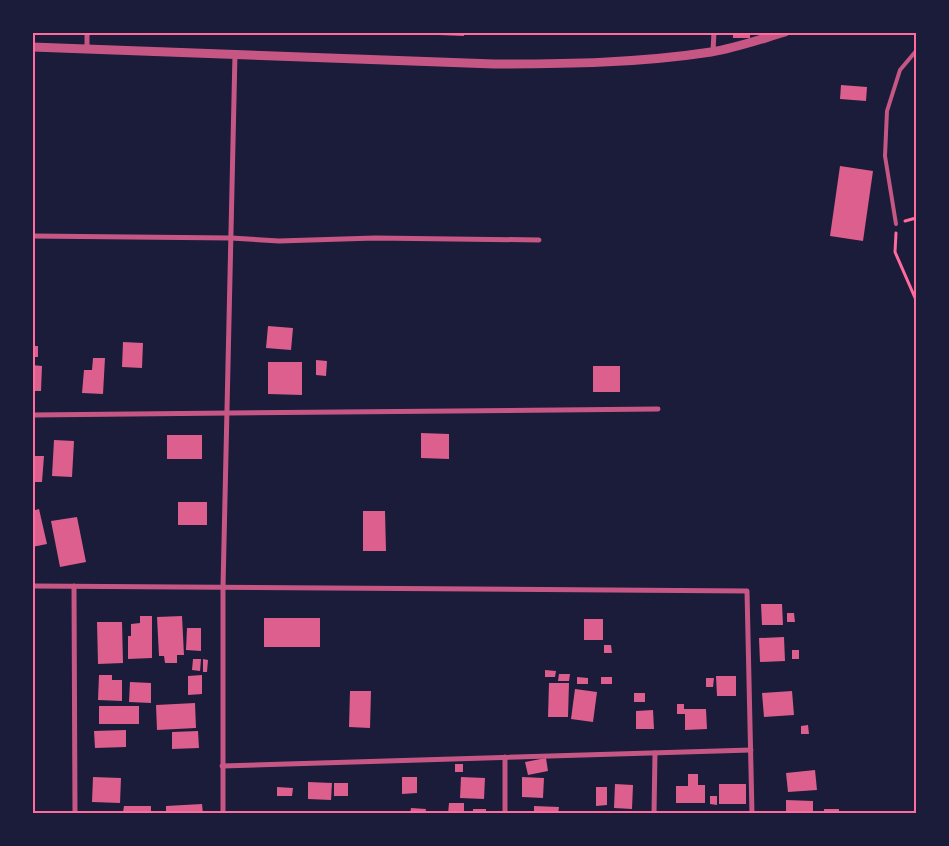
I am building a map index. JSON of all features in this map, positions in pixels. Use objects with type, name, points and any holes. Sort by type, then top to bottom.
[{"type":"street","points":[[87,32],[87,50]]},
{"type":"street","points":[[713,51],[714,32]]},
{"type":"street","points":[[32,47],[494,64],[543,64],[630,61],[713,51],[785,32]]},
{"type":"street","points":[[224,814],[222,766],[223,587],[236,54]]},
{"type":"street","points":[[32,236],[231,238],[279,241],[375,238],[539,240]]},
{"type":"street","points":[[32,415],[658,409]]},
{"type":"street","points":[[32,586],[747,591],[752,814]]},
{"type":"street","points":[[74,586],[75,814]]},
{"type":"street","points":[[222,766],[751,750]]},
{"type":"street","points":[[654,814],[655,753]]},
{"type":"street","points":[[505,758],[505,814]]},
{"type":"lane","points":[[896,224],[885,156],[887,112],[900,70],[916,51]]},
{"type":"path","points":[[896,224],[896,252],[916,300]]},
{"type":"building","points":[[439,32],[464,32],[464,36],[439,35]]},
{"type":"building","points":[[733,32],[750,32],[750,38],[733,38]]},
{"type":"building","points":[[841,85],[867,87],[866,101],[840,99]]},
{"type":"building","points":[[840,166],[873,171],[863,241],[830,236]]},
{"type":"building","points":[[268,326],[293,328],[291,350],[266,348]]},
{"type":"building","points":[[123,342],[143,343],[142,368],[122,367]]},
{"type":"building","points":[[32,346],[38,346],[38,357],[32,357]]},
{"type":"building","points":[[93,358],[105,358],[103,394],[82,393],[84,370],[92,370]]},
{"type":"building","points":[[316,360],[327,361],[326,376],[316,375]]},
{"type":"building","points":[[268,362],[302,362],[302,395],[268,394]]},
{"type":"building","points":[[32,365],[42,366],[41,391],[32,391]]},
{"type":"building","points":[[593,366],[620,366],[620,392],[593,392]]},
{"type":"building","points":[[421,433],[449,434],[449,459],[421,458]]},
{"type":"building","points":[[167,435],[202,435],[202,459],[167,459]]},
{"type":"building","points":[[54,440],[74,441],[72,477],[52,476]]},
{"type":"building","points":[[32,456],[44,456],[42,482],[32,482]]},
{"type":"building","points":[[178,502],[207,502],[207,525],[178,525]]},
{"type":"building","points":[[39,509],[47,544],[32,547],[32,511]]},
{"type":"building","points":[[363,511],[385,511],[386,551],[363,551]]},
{"type":"building","points":[[77,517],[86,562],[60,567],[51,521]]},
{"type":"building","points":[[761,604],[782,604],[783,625],[762,625]]},
{"type":"building","points":[[787,613],[794,613],[795,622],[787,622]]},
{"type":"building","points":[[140,616],[152,616],[152,658],[128,659],[128,636],[131,636],[131,624],[140,623]]},
{"type":"building","points":[[182,616],[184,655],[177,655],[177,663],[165,663],[164,656],[159,656],[157,617]]},
{"type":"building","points":[[264,618],[320,618],[320,647],[264,647]]},
{"type":"building","points":[[584,619],[603,619],[603,640],[584,640]]},
{"type":"building","points":[[97,622],[122,622],[123,663],[98,664]]},
{"type":"building","points":[[187,628],[201,628],[201,651],[186,650]]},
{"type":"building","points":[[784,637],[785,661],[760,662],[759,638]]},
{"type":"building","points":[[604,645],[611,645],[612,653],[604,653]]},
{"type":"building","points":[[792,650],[799,650],[799,659],[792,659]]},
{"type":"building","points":[[193,659],[201,659],[200,671],[192,670]]},
{"type":"building","points":[[203,659],[208,660],[207,672],[203,672]]},
{"type":"building","points":[[545,670],[556,671],[555,677],[545,677]]},
{"type":"building","points":[[559,674],[570,674],[569,681],[558,681]]},
{"type":"building","points":[[99,675],[112,675],[112,680],[122,680],[122,701],[98,700]]},
{"type":"building","points":[[202,675],[202,694],[188,695],[188,676]]},
{"type":"building","points":[[716,676],[736,676],[736,696],[717,696]]},
{"type":"building","points":[[577,677],[588,678],[588,684],[577,684]]},
{"type":"building","points":[[601,677],[612,677],[612,684],[601,684]]},
{"type":"building","points":[[706,678],[714,678],[713,687],[706,687]]},
{"type":"building","points":[[130,682],[151,683],[151,703],[129,702]]},
{"type":"building","points":[[549,683],[569,683],[568,717],[548,717]]},
{"type":"building","points":[[575,689],[597,692],[593,722],[571,719]]},
{"type":"building","points":[[350,691],[371,691],[370,728],[349,727]]},
{"type":"building","points":[[792,691],[794,715],[764,717],[762,693]]},
{"type":"building","points":[[634,693],[645,693],[645,702],[634,702]]},
{"type":"building","points":[[195,703],[196,728],[157,730],[156,705]]},
{"type":"building","points":[[677,704],[684,704],[684,709],[706,709],[707,729],[685,730],[685,714],[677,714]]},
{"type":"building","points":[[99,706],[139,706],[139,724],[99,724]]},
{"type":"building","points":[[653,710],[654,729],[636,729],[636,711]]},
{"type":"building","points":[[808,725],[809,734],[801,734],[801,726]]},
{"type":"building","points":[[126,730],[126,747],[95,748],[94,731]]},
{"type":"building","points":[[198,731],[199,748],[172,749],[172,732]]},
{"type":"building","points":[[546,758],[548,771],[528,775],[525,762]]},
{"type":"building","points":[[455,764],[463,764],[463,772],[455,772]]},
{"type":"building","points":[[815,770],[817,790],[788,792],[786,773]]},
{"type":"building","points":[[688,774],[698,774],[698,785],[705,785],[705,803],[676,803],[676,786],[688,786]]},
{"type":"building","points":[[93,777],[121,778],[120,803],[92,802]]},
{"type":"building","points":[[402,777],[417,777],[417,793],[402,794]]},
{"type":"building","points":[[461,777],[485,778],[484,799],[460,798]]},
{"type":"building","points":[[522,777],[544,778],[543,798],[522,797]]},
{"type":"building","points":[[308,782],[332,783],[331,800],[308,799]]},
{"type":"building","points":[[334,783],[348,783],[348,796],[334,796]]},
{"type":"building","points":[[615,784],[633,785],[632,809],[614,808]]},
{"type":"building","points":[[719,784],[746,784],[746,804],[719,804]]},
{"type":"building","points":[[277,787],[293,788],[292,796],[277,796]]},
{"type":"building","points":[[596,787],[607,787],[607,805],[596,806]]},
{"type":"building","points":[[710,796],[717,796],[717,805],[710,804]]},
{"type":"building","points":[[786,800],[813,801],[813,814],[786,814]]},
{"type":"building","points":[[449,803],[464,803],[464,814],[448,814]]},
{"type":"building","points":[[202,804],[203,814],[166,814],[166,806]]},
{"type":"building","points":[[124,806],[151,806],[151,814],[123,812]]},
{"type":"building","points":[[534,806],[559,807],[558,814],[534,814]]},
{"type":"building","points":[[411,808],[426,809],[425,814],[410,814]]},
{"type":"building","points":[[473,809],[486,809],[486,814],[473,814]]},
{"type":"building","points":[[824,809],[839,809],[839,814],[824,814]]},
{"type":"building","points":[[261,811],[293,812],[293,814],[261,814]]}]
